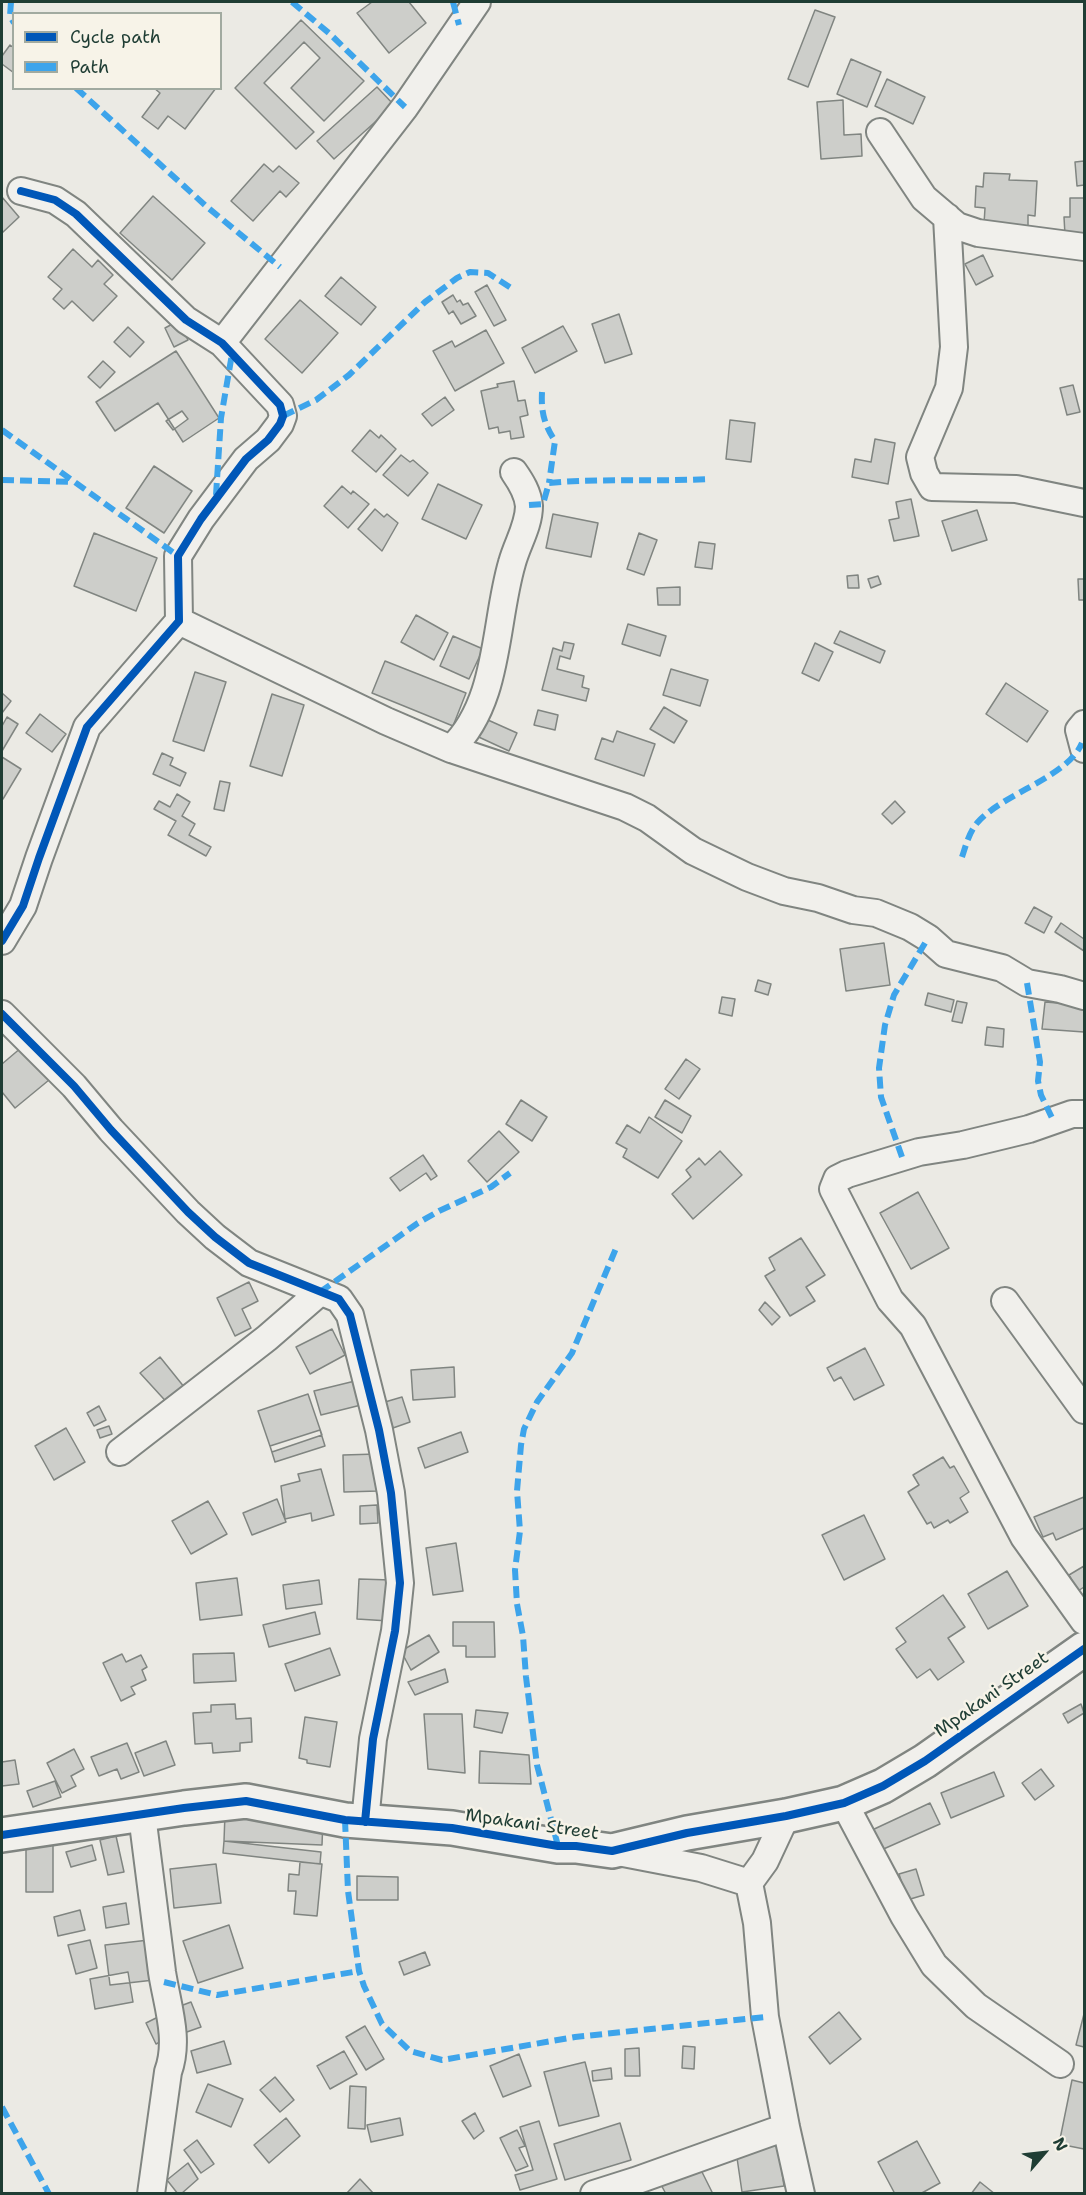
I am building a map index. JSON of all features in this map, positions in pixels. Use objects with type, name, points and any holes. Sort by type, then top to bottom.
[{"type":"street","points":[[222,343],[405,107],[477,2]]},
{"type":"street","points":[[880,132],[924,198],[957,226],[978,233],[1084,247]]},
{"type":"street","points":[[2,941],[23,906],[87,728],[179,621],[178,556],[216,498],[246,459],[267,440],[280,424],[283,416],[280,405],[222,343],[186,320],[76,214],[55,200],[21,191]]},
{"type":"street","points":[[947,218],[954,347],[949,388],[920,458],[924,473],[932,487],[1016,489],[1084,503]]},
{"type":"street","points":[[451,749],[462,738],[490,679],[512,564],[526,523],[529,505],[524,488],[514,472]]},
{"type":"street","points":[[179,621],[386,721],[451,749],[625,807],[647,818],[693,851],[747,877],[784,891],[876,914],[910,927],[928,938],[946,954],[1002,968],[1027,983],[1084,996]]},
{"type":"street","points":[[1084,724],[1079,730],[1084,749]]},
{"type":"street","points":[[2,1014],[74,1086],[111,1130],[188,1212],[215,1237],[249,1263],[339,1299],[350,1315],[379,1430],[391,1493],[400,1583],[395,1631],[373,1738],[365,1822]]},
{"type":"street","points":[[1084,1114],[1072,1114],[1029,1129],[963,1145],[919,1152],[847,1173],[837,1179],[832,1189],[890,1300],[914,1326],[1024,1537],[1084,1621]]},
{"type":"street","points":[[120,1452],[267,1338],[320,1292]]},
{"type":"street","points":[[1005,1301],[1084,1410]]},
{"type":"street","name":"Mpakani Street","points":[[2,1835],[246,1801],[345,1820],[452,1828],[558,1846],[612,1851],[687,1833],[786,1816],[844,1803],[883,1786],[925,1761],[1084,1649]]},
{"type":"street","points":[[844,1803],[904,1916],[934,1965],[976,2006],[1060,2064]]},
{"type":"street","points":[[142,1815],[174,2057],[168,2072],[151,2193]]},
{"type":"street","points":[[786,1816],[765,1861],[749,1883],[757,1923],[765,2017],[801,2193]]},
{"type":"street","points":[[612,1851],[701,1868],[749,1883]]},
{"type":"street","points":[[594,2193],[635,2181],[786,2127]]},
{"type":"building","points":[[372,2],[409,2],[426,23],[389,53],[357,13]]},
{"type":"building","points":[[815,10],[835,17],[808,87],[788,79]]},
{"type":"building","points":[[301,20],[364,81],[324,121],[291,88],[320,58],[304,42],[264,83],[314,132],[296,149],[235,88]]},
{"type":"building","points":[[10,45],[12,46],[12,72],[2,64],[2,56]]},
{"type":"building","points":[[851,59],[881,72],[867,107],[837,94]]},
{"type":"building","points":[[887,79],[925,97],[913,124],[875,106]]},
{"type":"building","points":[[377,87],[394,105],[334,159],[317,141]]},
{"type":"building","points":[[156,90],[214,90],[185,129],[168,116],[158,129],[142,117],[160,93]]},
{"type":"building","points":[[843,100],[844,135],[861,134],[862,156],[821,159],[817,102]]},
{"type":"building","points":[[1084,161],[1084,185],[1077,186],[1075,162]]},
{"type":"building","points":[[264,164],[273,172],[279,166],[299,183],[286,197],[280,191],[253,221],[231,201]]},
{"type":"building","points":[[984,173],[1010,174],[1009,180],[1037,181],[1035,216],[1028,215],[1028,227],[984,224],[985,208],[975,207],[976,186],[983,187]]},
{"type":"building","points":[[153,196],[205,243],[172,280],[120,233]]},
{"type":"building","points":[[2,197],[19,217],[2,233]]},
{"type":"building","points":[[1070,198],[1084,198],[1084,252],[1065,235],[1064,217],[1070,217]]},
{"type":"building","points":[[73,249],[92,267],[98,260],[113,275],[104,284],[117,296],[93,321],[72,301],[64,309],[53,299],[62,289],[48,277]]},
{"type":"building","points":[[983,255],[993,276],[976,285],[965,264]]},
{"type":"building","points":[[341,277],[376,307],[361,325],[325,296]]},
{"type":"building","points":[[487,285],[506,320],[494,326],[475,292]]},
{"type":"building","points":[[453,295],[457,302],[460,300],[463,305],[468,303],[476,316],[461,324],[453,311],[449,314],[442,302]]},
{"type":"building","points":[[300,300],[338,333],[302,373],[265,339]]},
{"type":"building","points":[[619,314],[632,354],[605,363],[592,324]]},
{"type":"building","points":[[178,321],[188,340],[174,347],[165,328]]},
{"type":"building","points":[[563,326],[577,351],[535,373],[522,348]]},
{"type":"building","points":[[128,327],[144,342],[130,357],[114,342]]},
{"type":"building","points":[[486,330],[504,363],[455,391],[433,351],[452,341],[455,347]]},
{"type":"building","points":[[176,351],[219,418],[183,442],[158,403],[115,431],[96,402]]},
{"type":"building","points":[[103,361],[115,372],[100,388],[88,377]]},
{"type":"building","points":[[514,381],[518,401],[525,400],[528,415],[520,417],[524,437],[511,439],[510,431],[499,433],[498,427],[489,429],[481,391],[498,387],[497,384]]},
{"type":"building","points":[[1073,385],[1080,412],[1067,415],[1060,388]]},
{"type":"building","points":[[445,397],[454,410],[432,426],[422,414]]},
{"type":"building","points":[[182,411],[188,419],[173,430],[166,421]]},
{"type":"building","points":[[730,420],[755,423],[751,462],[726,459]]},
{"type":"building","points":[[370,430],[379,438],[381,435],[396,449],[376,472],[352,451]]},
{"type":"building","points":[[875,439],[895,443],[888,484],[852,477],[855,459],[871,462]]},
{"type":"building","points":[[401,455],[410,462],[413,460],[428,473],[408,496],[383,475]]},
{"type":"building","points":[[154,466],[192,491],[164,533],[126,508]]},
{"type":"building","points":[[438,484],[482,505],[466,539],[422,519]]},
{"type":"building","points":[[342,486],[351,494],[353,491],[369,504],[348,528],[324,506]]},
{"type":"building","points":[[911,499],[919,536],[894,541],[889,520],[899,518],[896,502]]},
{"type":"building","points":[[375,509],[384,517],[387,514],[398,523],[382,551],[358,529]]},
{"type":"building","points":[[977,510],[987,540],[952,551],[942,521]]},
{"type":"building","points":[[553,514],[598,523],[591,557],[546,548]]},
{"type":"building","points":[[94,533],[157,558],[136,611],[74,586]]},
{"type":"building","points":[[639,533],[657,540],[644,575],[627,569]]},
{"type":"building","points":[[699,542],[715,544],[712,569],[695,567]]},
{"type":"building","points":[[858,575],[859,588],[848,588],[847,576]]},
{"type":"building","points":[[878,576],[881,584],[871,588],[868,579]]},
{"type":"building","points":[[1078,579],[1084,579],[1084,600],[1079,600]]},
{"type":"building","points":[[680,587],[680,605],[658,605],[657,588]]},
{"type":"building","points":[[416,615],[448,633],[434,660],[401,642]]},
{"type":"building","points":[[628,624],[666,636],[660,656],[622,644]]},
{"type":"building","points":[[840,631],[885,651],[880,663],[834,643]]},
{"type":"building","points":[[453,636],[483,649],[469,679],[440,666]]},
{"type":"building","points":[[564,642],[574,644],[570,659],[560,656],[557,669],[584,676],[582,687],[589,689],[586,701],[542,690],[553,648],[562,651]]},
{"type":"building","points":[[815,643],[833,652],[819,681],[802,673]]},
{"type":"building","points":[[385,661],[466,693],[453,726],[372,693]]},
{"type":"building","points":[[671,669],[708,680],[700,706],[663,695]]},
{"type":"building","points":[[195,672],[226,682],[204,751],[173,741]]},
{"type":"building","points":[[1006,683],[1048,711],[1027,742],[986,714]]},
{"type":"building","points":[[2,693],[11,701],[2,713]]},
{"type":"building","points":[[272,694],[304,705],[282,776],[250,766]]},
{"type":"building","points":[[664,707],[687,721],[674,743],[650,729]]},
{"type":"building","points":[[538,710],[558,715],[555,730],[534,725]]},
{"type":"building","points":[[40,714],[66,734],[52,752],[26,733]]},
{"type":"building","points":[[479,716],[517,733],[509,751],[470,733]]},
{"type":"building","points":[[7,717],[18,724],[2,751],[2,726]]},
{"type":"building","points":[[617,731],[655,744],[644,776],[595,759],[602,738],[613,742]]},
{"type":"building","points":[[162,753],[173,758],[170,765],[186,773],[180,786],[153,774]]},
{"type":"building","points":[[2,757],[21,769],[3,799],[2,798]]},
{"type":"building","points":[[220,781],[230,783],[224,811],[214,809]]},
{"type":"building","points":[[177,794],[190,802],[182,816],[195,824],[189,835],[211,847],[206,856],[168,835],[176,821],[154,809],[159,801],[170,807]]},
{"type":"building","points":[[895,801],[905,812],[892,824],[882,814]]},
{"type":"building","points":[[1034,907],[1052,917],[1044,933],[1025,923]]},
{"type":"building","points":[[1061,923],[1084,939],[1084,951],[1055,932]]},
{"type":"building","points":[[884,943],[890,985],[846,991],[840,949]]},
{"type":"building","points":[[758,980],[771,984],[768,995],[755,991]]},
{"type":"building","points":[[928,993],[954,1000],[951,1012],[925,1005]]},
{"type":"building","points":[[722,997],[735,999],[732,1016],[719,1013]]},
{"type":"building","points":[[957,1001],[967,1003],[962,1023],[952,1021]]},
{"type":"building","points":[[1045,1002],[1084,1005],[1084,1032],[1042,1029]]},
{"type":"building","points":[[987,1027],[1004,1029],[1003,1047],[985,1045]]},
{"type":"building","points":[[22,1047],[49,1080],[15,1108],[2,1092],[2,1064]]},
{"type":"building","points":[[686,1059],[700,1069],[679,1099],[665,1089]]},
{"type":"building","points":[[521,1100],[547,1117],[532,1141],[506,1124]]},
{"type":"building","points":[[665,1100],[691,1116],[682,1133],[655,1117]]},
{"type":"building","points":[[649,1117],[682,1141],[658,1178],[623,1157],[627,1149],[616,1143],[627,1125],[640,1133]]},
{"type":"building","points":[[499,1131],[519,1152],[487,1182],[468,1161]]},
{"type":"building","points":[[720,1151],[742,1175],[693,1219],[672,1194],[691,1177],[686,1170],[699,1158],[705,1165]]},
{"type":"building","points":[[423,1155],[437,1176],[431,1180],[426,1173],[400,1191],[390,1178]]},
{"type":"building","points":[[918,1192],[949,1248],[911,1269],[880,1213]]},
{"type":"building","points":[[801,1238],[825,1275],[806,1287],[815,1301],[790,1316],[765,1276],[775,1270],[769,1258]]},
{"type":"building","points":[[249,1282],[258,1301],[242,1309],[251,1328],[235,1336],[217,1298]]},
{"type":"building","points":[[765,1302],[780,1317],[772,1325],[759,1310]]},
{"type":"building","points":[[332,1329],[345,1355],[310,1374],[296,1347]]},
{"type":"building","points":[[865,1348],[884,1385],[854,1400],[841,1377],[834,1381],[827,1368]]},
{"type":"building","points":[[160,1357],[189,1393],[172,1408],[140,1373]]},
{"type":"building","points":[[454,1367],[455,1397],[413,1400],[411,1370]]},
{"type":"building","points":[[355,1381],[361,1405],[321,1415],[314,1391]]},
{"type":"building","points":[[308,1394],[322,1435],[272,1452],[258,1411]]},
{"type":"building","points":[[402,1397],[410,1422],[393,1428],[385,1402]]},
{"type":"building","points":[[99,1406],[106,1420],[94,1426],[87,1413]]},
{"type":"building","points":[[109,1426],[112,1434],[100,1438],[97,1430]]},
{"type":"building","points":[[66,1428],[85,1462],[54,1480],[35,1446]]},
{"type":"building","points":[[320,1430],[325,1446],[275,1462],[270,1446]]},
{"type":"building","points":[[461,1432],[468,1452],[425,1468],[418,1448]]},
{"type":"building","points":[[377,1454],[378,1491],[344,1492],[343,1455]]},
{"type":"building","points":[[943,1457],[950,1468],[954,1466],[969,1492],[960,1498],[968,1512],[950,1523],[948,1520],[934,1528],[931,1522],[927,1524],[908,1492],[919,1485],[913,1475]]},
{"type":"building","points":[[321,1469],[334,1515],[312,1521],[311,1513],[285,1519],[281,1486],[300,1481],[298,1474]]},
{"type":"building","points":[[1084,1497],[1084,1528],[1056,1540],[1053,1533],[1043,1537],[1034,1517]]},
{"type":"building","points":[[277,1499],[286,1522],[252,1535],[243,1513]]},
{"type":"building","points":[[208,1501],[227,1534],[191,1554],[172,1521]]},
{"type":"building","points":[[377,1505],[378,1523],[360,1524],[360,1506]]},
{"type":"building","points":[[864,1515],[885,1559],[844,1580],[822,1535]]},
{"type":"building","points":[[456,1543],[463,1591],[433,1595],[426,1548]]},
{"type":"building","points":[[1084,1566],[1084,1587],[1078,1591],[1069,1575]]},
{"type":"building","points":[[1007,1571],[1028,1606],[988,1629],[968,1594]]},
{"type":"building","points":[[237,1578],[242,1615],[200,1620],[196,1583]]},
{"type":"building","points":[[359,1579],[391,1580],[389,1621],[357,1619]]},
{"type":"building","points":[[319,1580],[322,1604],[286,1609],[283,1585]]},
{"type":"building","points":[[943,1595],[965,1627],[948,1638],[964,1662],[938,1680],[930,1669],[917,1678],[896,1649],[906,1642],[896,1628]]},
{"type":"building","points":[[315,1612],[320,1634],[269,1647],[263,1625]]},
{"type":"building","points":[[453,1622],[494,1622],[495,1657],[466,1657],[466,1646],[453,1646]]},
{"type":"building","points":[[429,1635],[439,1652],[411,1670],[401,1651]]},
{"type":"building","points":[[330,1648],[340,1675],[295,1691],[285,1664]]},
{"type":"building","points":[[234,1653],[236,1681],[194,1683],[193,1654]]},
{"type":"building","points":[[122,1654],[126,1662],[141,1655],[147,1667],[142,1670],[146,1680],[131,1687],[135,1694],[121,1701],[103,1663]]},
{"type":"building","points":[[445,1669],[448,1682],[415,1695],[408,1682]]},
{"type":"building","points":[[235,1704],[236,1719],[251,1718],[252,1742],[240,1743],[240,1751],[213,1753],[212,1743],[195,1744],[193,1713],[211,1712],[211,1705]]},
{"type":"building","points":[[1081,1704],[1084,1713],[1068,1723],[1063,1714]]},
{"type":"building","points":[[476,1710],[508,1713],[502,1733],[474,1727]]},
{"type":"building","points":[[424,1714],[462,1714],[465,1773],[428,1769]]},
{"type":"building","points":[[305,1717],[337,1722],[330,1767],[307,1763],[307,1760],[299,1758]]},
{"type":"building","points":[[166,1741],[175,1765],[144,1776],[135,1753]]},
{"type":"building","points":[[127,1743],[139,1772],[121,1779],[117,1769],[99,1776],[91,1757]]},
{"type":"building","points":[[74,1749],[84,1769],[71,1776],[76,1786],[62,1793],[47,1763]]},
{"type":"building","points":[[480,1751],[529,1755],[531,1784],[479,1783]]},
{"type":"building","points":[[15,1760],[19,1784],[2,1786],[2,1762]]},
{"type":"building","points":[[1041,1769],[1054,1786],[1035,1800],[1022,1783]]},
{"type":"building","points":[[994,1772],[1004,1796],[951,1818],[941,1793]]},
{"type":"building","points":[[55,1781],[61,1797],[33,1807],[27,1791]]},
{"type":"building","points":[[930,1803],[940,1824],[879,1851],[870,1831]]},
{"type":"building","points":[[225,1814],[323,1819],[322,1845],[224,1841]]},
{"type":"building","points":[[26,1836],[53,1836],[53,1892],[26,1892]]},
{"type":"building","points":[[116,1836],[124,1872],[108,1875],[100,1840]]},
{"type":"building","points":[[224,1841],[321,1852],[320,1864],[223,1853]]},
{"type":"building","points":[[92,1845],[96,1860],[71,1867],[66,1852]]},
{"type":"building","points":[[300,1862],[322,1864],[317,1916],[294,1914],[296,1891],[288,1891],[289,1874],[299,1875]]},
{"type":"building","points":[[216,1864],[221,1903],[174,1908],[170,1869]]},
{"type":"building","points":[[916,1869],[924,1895],[907,1900],[899,1874]]},
{"type":"building","points":[[357,1876],[398,1877],[398,1900],[357,1900]]},
{"type":"building","points":[[126,1903],[129,1924],[106,1928],[103,1907]]},
{"type":"building","points":[[80,1910],[85,1930],[58,1936],[54,1917]]},
{"type":"building","points":[[229,1925],[243,1968],[198,1983],[183,1941]]},
{"type":"building","points":[[90,1940],[97,1968],[76,1974],[68,1945]]},
{"type":"building","points":[[149,1940],[154,1980],[110,1985],[105,1945]]},
{"type":"building","points":[[425,1952],[430,1965],[404,1975],[399,1962]]},
{"type":"building","points":[[128,1972],[133,2002],[95,2009],[90,1979]]},
{"type":"building","points":[[191,2002],[201,2027],[184,2033],[175,2008]]},
{"type":"building","points":[[839,2012],[861,2039],[830,2064],[809,2037]]},
{"type":"building","points":[[1084,2014],[1084,2047],[1076,2045]]},
{"type":"building","points":[[160,2016],[170,2037],[156,2044],[146,2023]]},
{"type":"building","points":[[365,2026],[384,2059],[366,2070],[346,2037]]},
{"type":"building","points":[[224,2041],[231,2064],[197,2073],[191,2051]]},
{"type":"building","points":[[683,2046],[695,2047],[694,2069],[682,2068]]},
{"type":"building","points":[[639,2048],[640,2076],[625,2076],[625,2049]]},
{"type":"building","points":[[344,2051],[357,2074],[330,2089],[317,2066]]},
{"type":"building","points":[[519,2054],[531,2086],[503,2097],[490,2066]]},
{"type":"building","points":[[585,2062],[599,2116],[559,2126],[544,2072]]},
{"type":"building","points":[[611,2068],[612,2079],[593,2081],[592,2071]]},
{"type":"building","points":[[275,2077],[294,2100],[280,2112],[260,2090]]},
{"type":"building","points":[[1072,2080],[1084,2083],[1084,2149],[1059,2144]]},
{"type":"building","points":[[208,2084],[243,2099],[231,2127],[196,2112]]},
{"type":"building","points":[[350,2086],[366,2087],[365,2129],[348,2128]]},
{"type":"building","points":[[475,2113],[484,2131],[474,2139],[462,2121]]},
{"type":"building","points":[[286,2118],[300,2136],[269,2163],[254,2145]]},
{"type":"building","points":[[400,2118],[403,2135],[371,2142],[367,2125]]},
{"type":"building","points":[[539,2121],[557,2179],[520,2190],[515,2175],[533,2170],[520,2127]]},
{"type":"building","points":[[620,2123],[631,2160],[565,2180],[554,2144]]},
{"type":"building","points":[[517,2130],[525,2146],[519,2148],[528,2166],[516,2171],[500,2138]]},
{"type":"building","points":[[197,2140],[214,2164],[201,2173],[184,2150]]},
{"type":"building","points":[[917,2141],[940,2183],[920,2194],[895,2194],[878,2162]]},
{"type":"building","points":[[778,2145],[784,2186],[742,2192],[736,2151]]},
{"type":"building","points":[[697,2162],[713,2194],[666,2194],[659,2181]]},
{"type":"building","points":[[188,2163],[198,2179],[178,2194],[167,2180]]},
{"type":"building","points":[[360,2179],[374,2194],[346,2194]]},
{"type":"building","points":[[980,2182],[995,2194],[971,2194]]},
{"type":"marked path","points":[[11,2],[12,20]]},
{"type":"marked path","points":[[292,2],[330,34],[405,107]]},
{"type":"marked path","points":[[453,2],[459,25]]},
{"type":"marked path","points":[[78,90],[206,206],[280,267]]},
{"type":"marked path","points":[[283,416],[316,400],[349,375],[425,302],[457,278],[470,272],[488,273],[514,290]]},
{"type":"marked path","points":[[216,495],[221,418],[232,354]]},
{"type":"marked path","points":[[542,392],[544,418],[555,441],[549,483]]},
{"type":"marked path","points":[[2,430],[178,556]]},
{"type":"marked path","points":[[529,505],[543,504],[549,483],[708,479]]},
{"type":"marked path","points":[[2,480],[73,482]]},
{"type":"marked path","points":[[962,857],[970,835],[977,823],[988,812],[1063,766],[1082,743]]},
{"type":"marked path","points":[[902,1157],[881,1097],[879,1068],[885,1025],[894,995],[928,938]]},
{"type":"marked path","points":[[1027,983],[1040,1062],[1038,1081],[1041,1095],[1053,1120]]},
{"type":"marked path","points":[[320,1292],[418,1223],[491,1187],[510,1173]]},
{"type":"marked path","points":[[558,1846],[537,1765],[523,1636],[517,1604],[515,1570],[520,1531],[517,1491],[521,1445],[524,1429],[537,1402],[572,1353],[617,1246]]},
{"type":"marked path","points":[[345,1820],[348,1891],[359,1971],[382,2024],[410,2051],[442,2060],[575,2037],[765,2017]]},
{"type":"marked path","points":[[164,1982],[217,1995],[359,1971]]},
{"type":"marked path","points":[[2,2107],[49,2194]]},
{"type":"cycle path","points":[[2,941],[23,906],[87,727],[179,621],[178,556],[201,519],[246,459],[268,440],[283,416],[280,405],[222,343],[186,320],[76,214],[55,200],[21,191]]},
{"type":"cycle path","points":[[2,1014],[74,1086],[111,1130],[188,1212],[215,1237],[249,1263],[339,1299],[350,1315],[379,1430],[391,1493],[400,1583],[395,1631],[373,1739],[365,1822]]},
{"type":"cycle path","points":[[2,1835],[246,1801],[345,1820],[452,1828],[558,1846],[612,1851],[687,1833],[786,1816],[844,1803],[883,1786],[925,1761],[1084,1649]]}]
